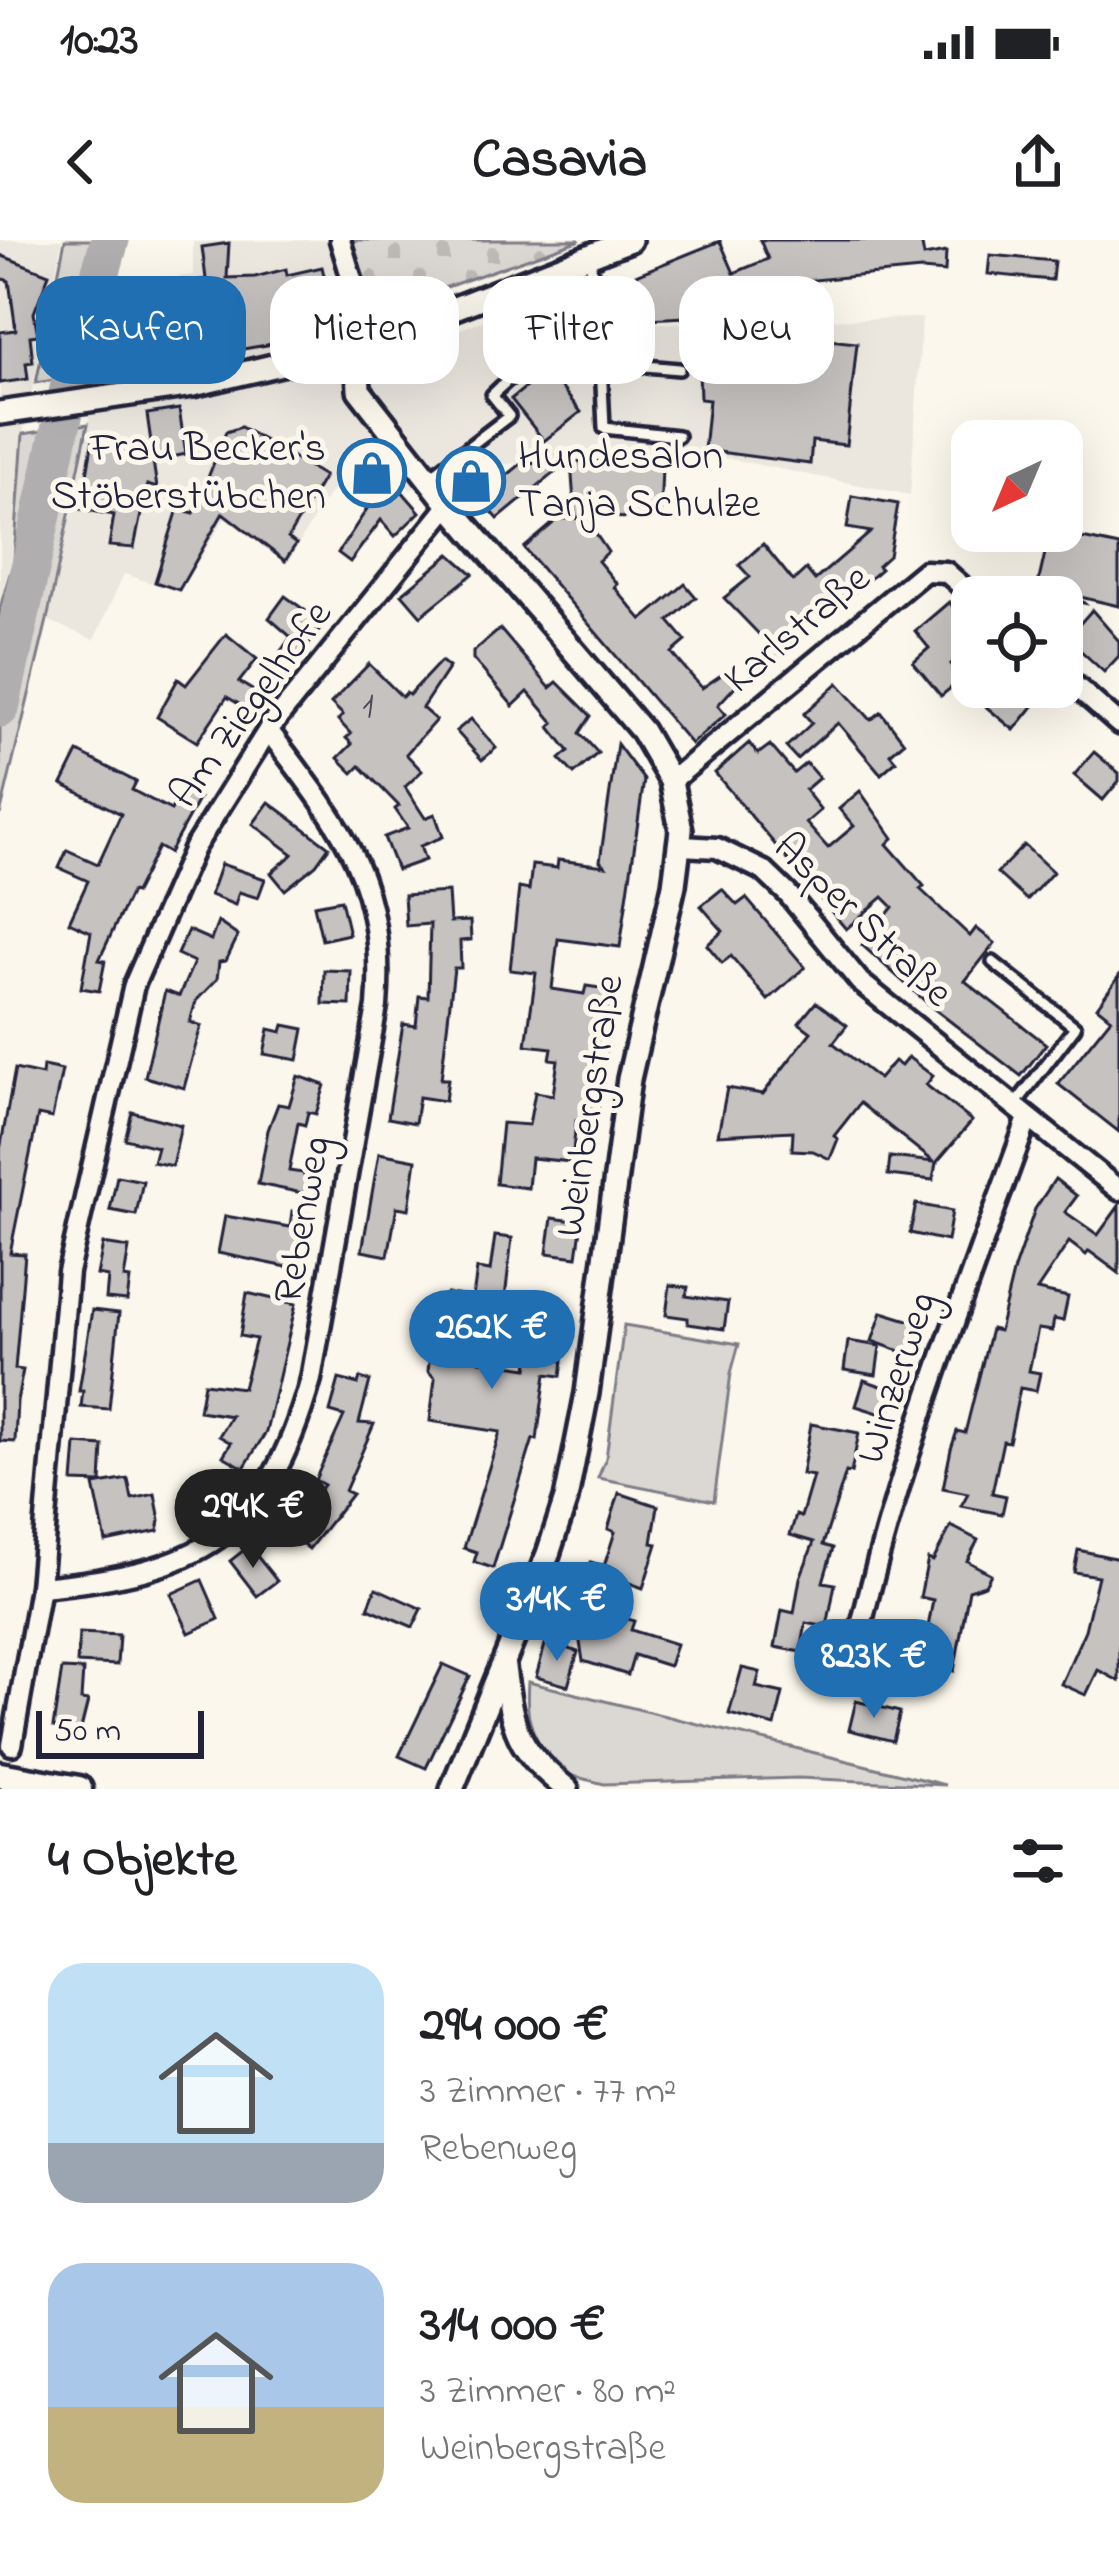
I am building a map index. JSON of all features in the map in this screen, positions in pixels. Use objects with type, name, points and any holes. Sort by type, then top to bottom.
[{"type":"main road","points":[[0,1774],[79,1789]]},
{"type":"street","points":[[340,240],[351,276]]},
{"type":"street","points":[[459,306],[630,240]]},
{"type":"street","points":[[11,411],[193,385],[270,367]]},
{"type":"street","points":[[359,384],[449,505],[642,731],[671,781],[682,847]]},
{"type":"street","name":"Am Ziegelhofe","points":[[12,1744],[40,1587],[68,1272],[134,985],[194,848],[268,730],[449,505]]},
{"type":"street","name":"Karlstraße","points":[[671,781],[925,571],[951,576]]},
{"type":"street","points":[[1083,692],[1119,724]]},
{"type":"street","name":"Rebenweg","points":[[40,1587],[120,1580],[170,1564],[227,1532],[265,1493],[294,1438],[311,1378],[377,1006],[380,958],[375,913],[362,872],[331,813],[268,730]]},
{"type":"street","name":"Asper Straße","points":[[682,847],[717,848],[764,871],[860,982],[1119,1190]]},
{"type":"street","name":"Weinbergstraße","points":[[452,1789],[566,1499],[586,1394],[629,1078],[682,847]]},
{"type":"street","name":"Winzerweg","points":[[852,1666],[868,1587],[1021,1112]]},
{"type":"street","points":[[504,1664],[514,1733],[526,1753],[567,1789]]},
{"type":"lane","points":[[590,255],[592,276]]},
{"type":"lane","points":[[655,367],[679,369]]},
{"type":"lane","points":[[428,478],[509,416],[493,394],[503,384]]},
{"type":"lane","points":[[602,384],[604,428],[678,436]]},
{"type":"lane","points":[[993,962],[1075,1027],[1021,1112]]},
{"type":"shaded area","points":[[0,240],[62,240],[55,276],[36,276],[36,369],[23,434],[14,560],[0,608]]},
{"type":"shaded area","points":[[326,240],[339,276],[270,276],[270,384],[459,384],[459,330],[483,320],[483,384],[655,384],[655,323],[679,323],[679,384],[834,384],[834,320],[922,318],[910,495],[699,453],[452,467],[411,490],[369,445],[322,504],[287,564],[225,518],[179,592],[124,574],[94,640],[47,620],[94,384],[246,384],[246,276],[185,276],[193,275],[193,242]]},
{"type":"green space","points":[[65,240],[118,240],[110,276],[58,276]]},
{"type":"green space","points":[[351,240],[580,240],[459,283],[459,276],[362,276]]},
{"type":"green space","points":[[88,424],[0,815],[0,608],[14,560],[23,434]]},
{"type":"green space","points":[[624,1325],[739,1344],[714,1501],[598,1478],[606,1458]]},
{"type":"green space","points":[[528,1682],[945,1785],[798,1778],[604,1784],[569,1775],[542,1755],[529,1718]]},
{"type":"building","points":[[760,240],[921,240],[924,256],[946,252],[945,272],[834,278],[679,276],[679,317],[655,319],[655,276],[633,276],[720,241],[734,273],[768,259]]},
{"type":"building","points":[[229,243],[227,276],[206,276],[202,247]]},
{"type":"building","points":[[0,255],[49,274],[36,276],[36,335],[30,336],[33,362],[26,363],[28,379],[0,383],[0,332],[16,330],[9,281],[0,278]]},
{"type":"building","points":[[990,255],[1054,261],[1052,280],[988,274]]},
{"type":"building","points":[[322,267],[324,276],[270,276],[267,345],[246,348],[246,277]]},
{"type":"building","points":[[834,341],[857,343],[846,445],[812,441],[810,464],[704,450],[709,400],[700,399],[699,384],[834,384]]},
{"type":"building","points":[[530,384],[558,384],[581,412],[544,441],[511,399]]},
{"type":"building","points":[[179,409],[186,454],[153,461],[157,488],[147,485],[134,548],[109,546],[114,515],[81,509],[93,439],[152,449],[147,414]]},
{"type":"building","points":[[241,427],[324,476],[288,538],[296,544],[285,561],[223,513],[179,590],[155,582],[178,509],[194,513],[226,432]]},
{"type":"building","points":[[368,452],[420,512],[395,536],[381,520],[350,562],[338,553],[367,509],[340,483]]},
{"type":"building","points":[[567,462],[498,519],[462,476],[498,467],[505,477],[521,464]]},
{"type":"building","points":[[571,462],[662,466],[660,519],[575,516]]},
{"type":"building","points":[[852,496],[898,504],[889,556],[842,603],[834,594],[801,621],[809,631],[780,656],[724,598],[750,577],[739,565],[763,544],[793,581],[806,569],[815,580],[871,532],[847,528]]},
{"type":"building","points":[[585,518],[608,552],[598,561],[642,620],[685,584],[696,597],[669,621],[686,641],[672,653],[702,688],[727,671],[738,683],[718,705],[726,714],[691,744],[524,548],[558,519]]},
{"type":"building","points":[[1083,538],[1119,546],[1119,606],[1083,598],[1083,576],[1040,576],[1045,552],[1083,552]]},
{"type":"building","points":[[450,554],[473,574],[421,616],[402,594]]},
{"type":"building","points":[[285,596],[324,624],[288,672],[273,662],[291,637],[269,618]]},
{"type":"building","points":[[951,604],[951,688],[941,696],[913,662],[929,648],[915,631]]},
{"type":"building","points":[[1092,610],[1119,641],[1119,656],[1104,672],[1083,653],[1083,620]]},
{"type":"building","points":[[500,629],[550,688],[557,682],[591,716],[580,733],[598,753],[574,774],[560,759],[569,751],[550,727],[554,723],[528,692],[513,706],[473,659],[473,652]]},
{"type":"building","points":[[226,634],[257,659],[239,682],[259,694],[249,710],[227,697],[197,742],[157,717],[178,679],[186,685]]},
{"type":"building","points":[[441,661],[449,667],[422,708],[436,720],[406,754],[422,771],[405,787],[425,818],[435,814],[443,837],[420,846],[425,860],[397,870],[384,837],[408,828],[395,809],[399,806],[360,766],[353,773],[338,758],[352,744],[346,738],[351,734],[331,703],[369,664],[402,697]]},
{"type":"building","points":[[838,683],[871,720],[881,712],[904,742],[890,754],[896,761],[881,774],[838,723],[797,759],[786,747],[812,723],[804,714]]},
{"type":"building","points":[[988,708],[1032,708],[1014,730]]},
{"type":"building","points":[[471,719],[496,748],[482,760],[456,731]]},
{"type":"building","points":[[749,743],[758,754],[770,745],[794,773],[806,763],[819,778],[805,790],[821,810],[806,823],[828,848],[854,826],[839,809],[860,791],[893,838],[887,844],[924,886],[920,889],[970,936],[976,928],[995,943],[965,981],[1046,1044],[1021,1076],[862,945],[893,907],[883,897],[846,929],[715,773]]},
{"type":"building","points":[[617,744],[644,780],[620,947],[558,939],[552,989],[584,994],[586,986],[614,990],[596,1124],[576,1121],[572,1162],[531,1158],[528,1188],[496,1184],[502,1123],[529,1125],[535,1092],[553,1095],[558,1060],[550,1059],[552,1048],[526,1045],[536,973],[510,970],[519,888],[529,890],[532,865],[557,868],[558,860],[605,866],[600,861]]},
{"type":"building","points":[[78,752],[136,782],[132,790],[171,810],[182,789],[199,798],[169,853],[158,847],[135,893],[131,892],[99,960],[105,961],[99,991],[81,988],[91,932],[69,922],[88,881],[59,868],[67,850],[98,864],[121,814],[62,784]]},
{"type":"building","points":[[1094,752],[1119,773],[1119,781],[1103,800],[1074,775]]},
{"type":"building","points":[[269,802],[329,847],[316,865],[285,890],[271,873],[293,854],[253,824]]},
{"type":"building","points":[[1024,845],[1053,872],[1027,900],[997,873]]},
{"type":"building","points":[[221,864],[265,879],[258,898],[239,892],[235,905],[210,895]]},
{"type":"building","points":[[722,889],[737,905],[746,898],[805,967],[768,1000],[731,956],[722,963],[707,945],[723,931],[701,906]]},
{"type":"building","points":[[448,892],[450,922],[470,921],[471,940],[460,941],[461,968],[454,968],[441,1079],[448,1079],[445,1101],[419,1097],[415,1123],[388,1118],[403,1024],[416,1026],[419,996],[428,997],[430,924],[406,926],[404,895]]},
{"type":"building","points":[[341,900],[349,934],[322,940],[314,905]]},
{"type":"building","points":[[218,922],[238,936],[226,961],[219,962],[217,979],[196,1001],[190,1022],[201,1026],[184,1088],[145,1077],[165,991],[179,996],[194,962],[177,954],[188,930],[211,940]]},
{"type":"building","points":[[324,970],[351,971],[350,1005],[323,1004]]},
{"type":"building","points":[[1119,976],[1119,1132],[1058,1084],[1111,1018],[1097,1007]]},
{"type":"building","points":[[816,1002],[847,1025],[833,1043],[879,1079],[894,1061],[901,1066],[908,1057],[933,1076],[926,1085],[972,1121],[936,1163],[933,1180],[888,1175],[890,1157],[934,1162],[860,1103],[834,1136],[838,1139],[830,1159],[813,1151],[792,1150],[793,1131],[718,1135],[727,1088],[763,1094],[811,1032],[799,1023]]},
{"type":"building","points":[[284,1025],[304,1029],[298,1060],[264,1054],[269,1029],[282,1032]]},
{"type":"building","points":[[43,1066],[62,1070],[52,1118],[38,1115],[10,1253],[25,1254],[15,1369],[23,1370],[15,1442],[0,1441],[0,1150],[15,1069],[42,1075]]},
{"type":"building","points":[[298,1076],[325,1085],[316,1114],[308,1112],[305,1125],[298,1123],[289,1171],[303,1173],[312,1195],[258,1184],[268,1130],[278,1104],[289,1106]]},
{"type":"building","points":[[132,1112],[181,1125],[172,1166],[153,1162],[157,1147],[125,1139]]},
{"type":"building","points":[[379,1153],[416,1160],[409,1209],[397,1207],[388,1256],[362,1251]]},
{"type":"building","points":[[117,1176],[143,1181],[136,1215],[110,1210]]},
{"type":"building","points":[[1055,1179],[1077,1196],[1065,1212],[1098,1235],[1119,1206],[1119,1273],[1069,1242],[1037,1290],[1068,1297],[1063,1321],[1054,1319],[1052,1331],[1038,1329],[1029,1371],[1040,1373],[1036,1391],[1020,1388],[1009,1442],[1003,1441],[992,1493],[1006,1496],[1002,1514],[961,1506],[968,1493],[943,1488],[951,1449],[957,1431],[965,1433],[991,1329],[999,1331],[1035,1209]]},
{"type":"building","points":[[916,1204],[952,1211],[947,1241],[910,1233]]},
{"type":"building","points":[[292,1211],[313,1215],[302,1270],[218,1253],[225,1216],[290,1227]]},
{"type":"building","points":[[552,1218],[582,1222],[577,1257],[547,1253]]},
{"type":"building","points":[[495,1236],[512,1238],[507,1326],[486,1323],[480,1361],[528,1368],[535,1319],[568,1322],[561,1376],[546,1374],[537,1440],[533,1439],[493,1568],[474,1562],[477,1552],[464,1548],[500,1432],[430,1421],[435,1378],[428,1371],[434,1319],[443,1321],[447,1294],[473,1297],[477,1269],[490,1271]]},
{"type":"building","points":[[103,1244],[129,1248],[124,1278],[130,1279],[127,1301],[106,1299],[108,1277],[97,1275]]},
{"type":"building","points":[[670,1285],[688,1287],[686,1296],[728,1302],[724,1329],[666,1315]]},
{"type":"building","points":[[247,1293],[296,1304],[266,1432],[244,1468],[223,1456],[231,1443],[219,1436],[231,1416],[199,1411],[204,1383],[243,1388],[256,1339],[240,1336]]},
{"type":"building","points":[[92,1310],[119,1313],[109,1409],[81,1407],[83,1391],[79,1391]]},
{"type":"building","points":[[882,1312],[918,1323],[908,1354],[872,1341]]},
{"type":"building","points":[[848,1341],[880,1346],[876,1375],[844,1370]]},
{"type":"building","points":[[360,1378],[370,1381],[359,1423],[374,1424],[345,1491],[352,1494],[309,1549],[290,1534],[290,1527],[324,1485],[315,1480],[344,1416],[330,1412],[339,1379],[358,1384]]},
{"type":"building","points":[[864,1380],[896,1391],[888,1416],[856,1406]]},
{"type":"building","points":[[811,1424],[859,1433],[851,1473],[846,1472],[823,1545],[833,1548],[823,1582],[835,1584],[827,1627],[806,1623],[801,1652],[775,1647],[782,1610],[794,1613],[800,1578],[814,1542],[790,1535],[796,1515],[801,1517],[813,1476],[802,1474]]},
{"type":"building","points":[[76,1444],[103,1446],[101,1483],[73,1482]]},
{"type":"building","points":[[128,1479],[132,1499],[155,1494],[158,1531],[106,1542],[94,1485]]},
{"type":"building","points":[[619,1493],[658,1506],[652,1543],[657,1544],[643,1588],[621,1580],[611,1614],[634,1621],[631,1630],[676,1644],[669,1666],[634,1655],[628,1675],[583,1661],[580,1642],[589,1614],[575,1613],[591,1562],[604,1566],[615,1532],[608,1529]]},
{"type":"building","points":[[951,1526],[978,1540],[967,1561],[991,1574],[985,1585],[969,1590],[954,1671],[921,1665],[933,1600],[920,1597],[928,1559],[933,1561]]},
{"type":"building","points":[[249,1546],[277,1581],[257,1596],[230,1561]]},
{"type":"building","points":[[1078,1550],[1119,1559],[1119,1681],[1098,1670],[1086,1695],[1061,1684],[1085,1630],[1098,1576],[1074,1572]]},
{"type":"building","points":[[202,1580],[219,1619],[189,1633],[171,1594]]},
{"type":"building","points":[[376,1588],[422,1609],[413,1627],[368,1608]]},
{"type":"building","points":[[79,1633],[119,1635],[117,1665],[77,1663]]},
{"type":"building","points":[[546,1641],[578,1652],[568,1686],[536,1677]]},
{"type":"building","points":[[443,1664],[470,1676],[426,1768],[399,1756]]},
{"type":"building","points":[[742,1668],[760,1672],[756,1687],[783,1693],[775,1726],[729,1714]]},
{"type":"building","points":[[62,1669],[83,1670],[81,1700],[88,1701],[80,1733],[53,1727]]},
{"type":"building","points":[[856,1701],[900,1712],[893,1741],[849,1730]]},
{"type":"waterway","points":[[0,708],[75,361],[110,240]]},
{"type":"place","name":"Frau Becker's Stöberstübchen","points":[[372,473]]},
{"type":"place","name":"Hundesalon Tanja Schulze","points":[[471,481]]}]
